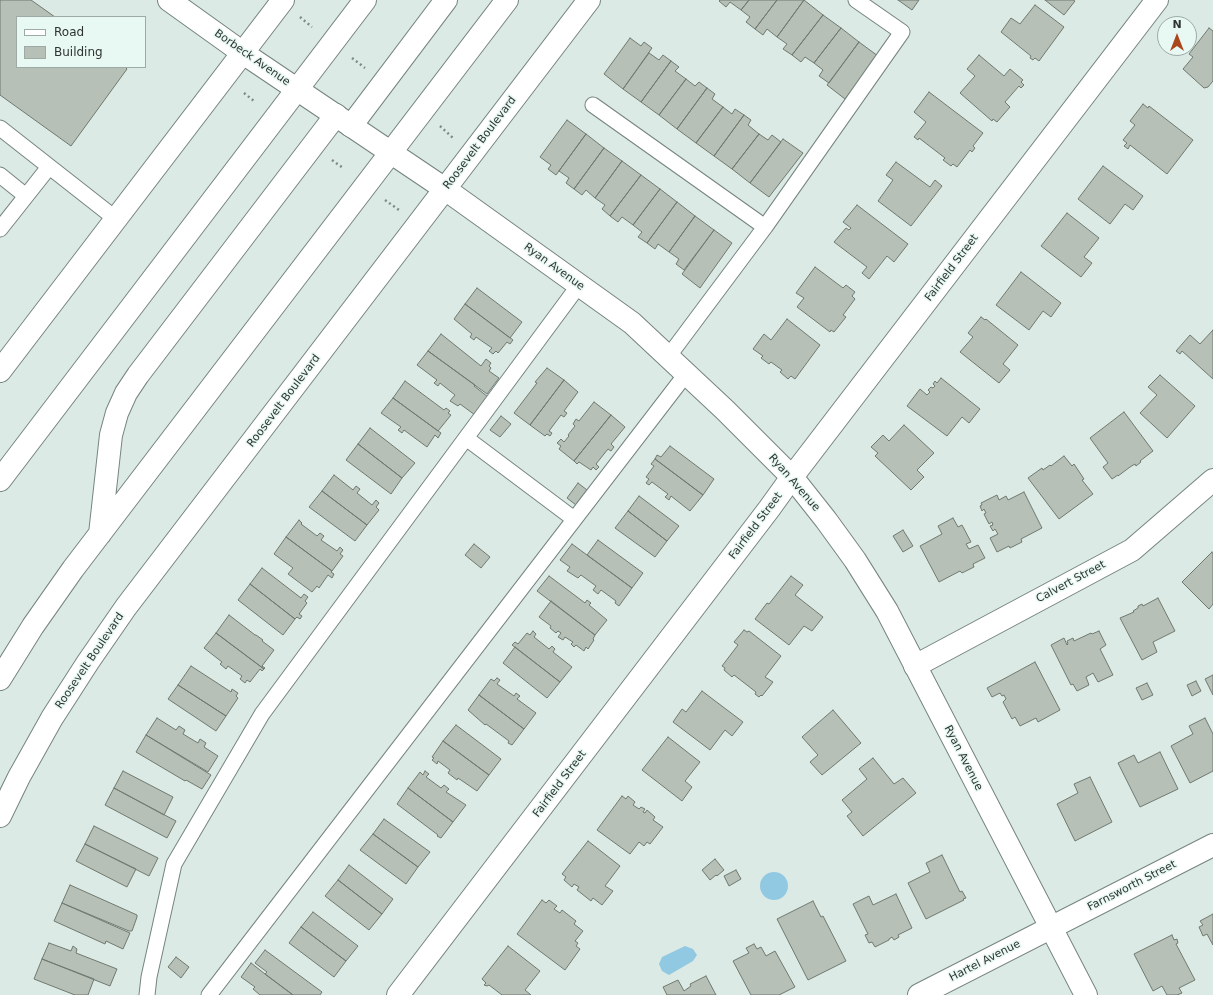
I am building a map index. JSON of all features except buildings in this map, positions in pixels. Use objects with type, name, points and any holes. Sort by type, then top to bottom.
[{"type":"main road","name":"Borbeck Avenue","points":[[169,0],[242,53],[343,121]]},
{"type":"main road","points":[[0,480],[365,0]]},
{"type":"main road","points":[[100,534],[111,435],[117,413],[126,393],[138,375],[343,121],[446,0]]},
{"type":"main road","points":[[0,679],[33,626],[100,534],[507,0]]},
{"type":"main road","name":"Roosevelt Boulevard","points":[[0,816],[19,777],[52,718],[126,607],[589,0]]},
{"type":"main road","name":"Fairfield Street","points":[[398,995],[1157,0]]},
{"type":"main road","points":[[0,371],[242,53],[290,7]]},
{"type":"main road","name":"Ryan Avenue","points":[[343,121],[445,189],[632,323],[725,410],[792,477],[855,560],[888,611],[915,666],[1086,995]]},
{"type":"main road","name":"Calvert Street","points":[[915,666],[1132,550],[1213,480]]},
{"type":"main road","name":"Farnsworth Street","points":[[1051,927],[1213,845]]},
{"type":"main road","name":"Hartel Avenue","points":[[919,995],[1051,927]]},
{"type":"lane","points":[[668,357],[765,227],[902,32],[856,0]]},
{"type":"lane","points":[[593,105],[765,227]]},
{"type":"lane","points":[[0,128],[116,219]]},
{"type":"lane","points":[[0,229],[49,167]]},
{"type":"lane","points":[[0,175],[26,196]]},
{"type":"lane","points":[[147,995],[149,977],[174,864],[262,714],[579,285]]},
{"type":"lane","points":[[209,995],[686,374]]},
{"type":"lane","points":[[466,438],[574,519]]},
{"type":"path","points":[[290,7],[312,27]]},
{"type":"path","points":[[244,94],[254,101]]},
{"type":"path","points":[[440,126],[453,138]]},
{"type":"path","points":[[331,159],[343,168]]},
{"type":"path","points":[[385,200],[400,211]]},
{"type":"water","points":[[774,872],[784,876],[788,886],[784,896],[774,900],[764,896],[760,886],[764,876]]},
{"type":"water","points":[[685,946],[693,949],[697,955],[693,961],[669,975],[662,971],[659,964],[662,957]]}]
